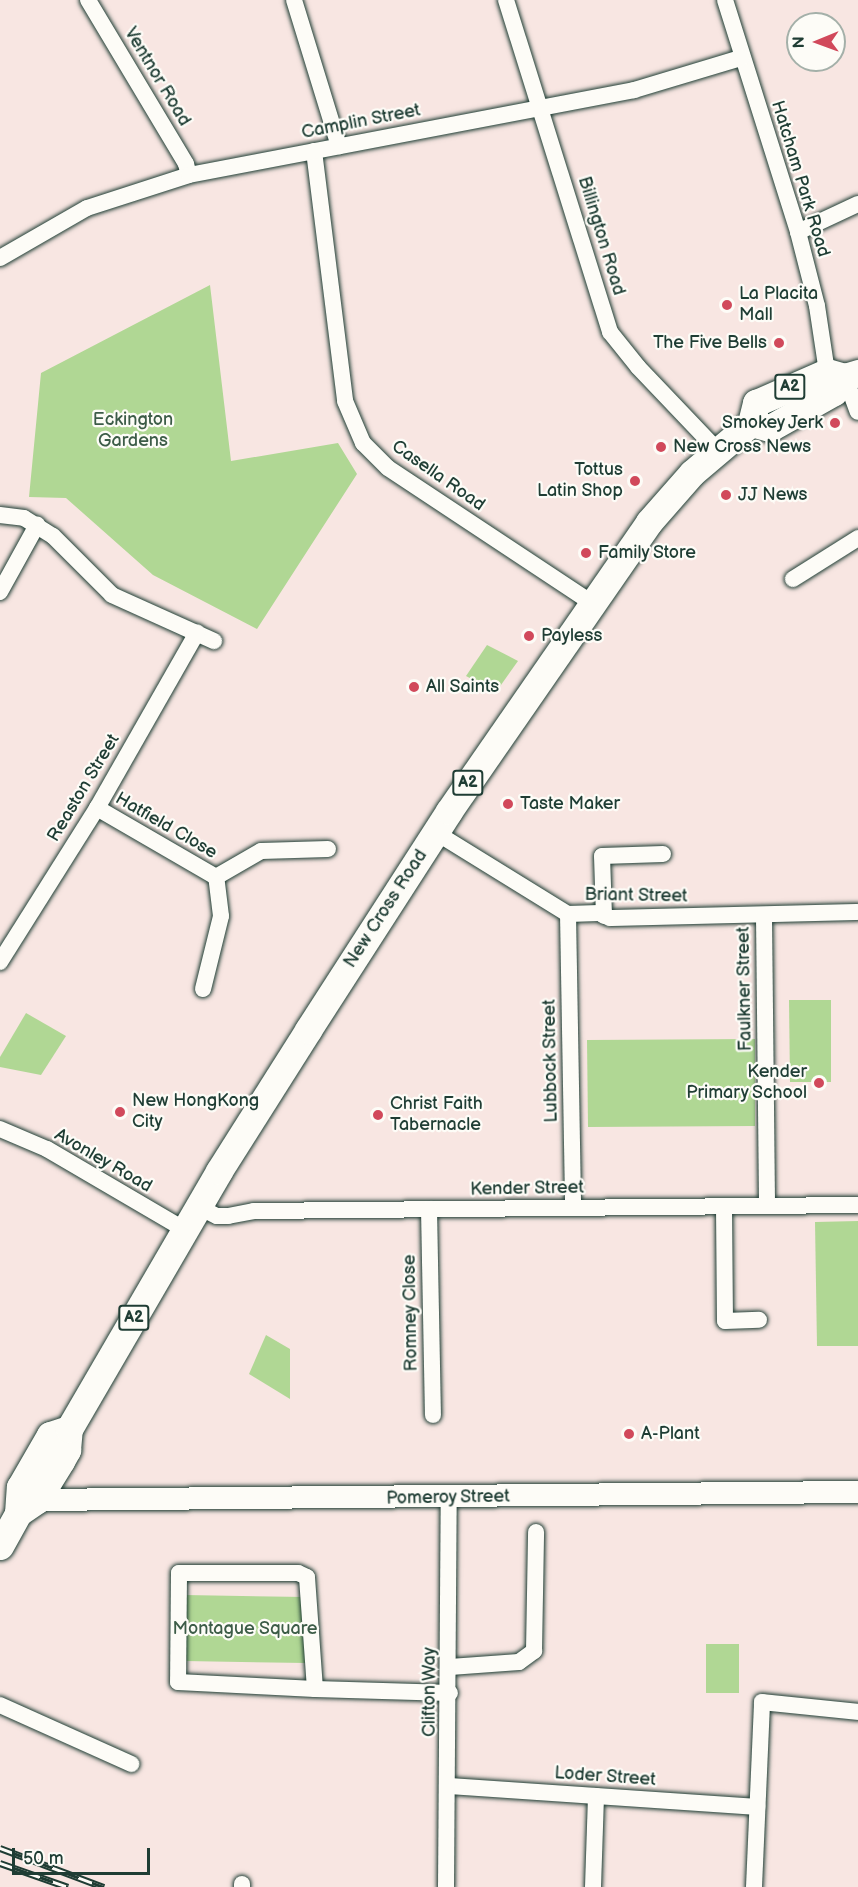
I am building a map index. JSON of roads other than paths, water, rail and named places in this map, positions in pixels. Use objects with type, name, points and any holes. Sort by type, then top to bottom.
[{"type":"highway","name":"New Cross Road","points":[[0,1546],[27,1507],[20,1487],[50,1435],[69,1430],[199,1207],[435,832],[649,522],[717,450],[751,423],[756,403],[843,374]]},
{"type":"main road","name":"Pomeroy Street","points":[[27,1507],[858,1492]]},
{"type":"street","name":"Ventnor Road","points":[[88,0],[186,164],[189,175]]},
{"type":"street","points":[[294,0],[339,146]]},
{"type":"street","name":"Billington Road","points":[[506,0],[610,332],[638,368],[717,450]]},
{"type":"street","name":"Hatcham Park Road","points":[[725,0],[741,58],[798,232],[817,306],[858,412]]},
{"type":"street","name":"Camplin Street","points":[[1,255],[87,208],[189,175],[660,83],[741,58]]},
{"type":"street","name":"Casella Road","points":[[314,151],[345,401],[363,444],[388,468],[592,603]]},
{"type":"street","points":[[798,232],[858,204]]},
{"type":"street","points":[[0,515],[24,518],[38,525],[111,595],[214,642]]},
{"type":"street","points":[[0,592],[38,525]]},
{"type":"street","points":[[793,579],[858,538]]},
{"type":"street","name":"Reaston Street","points":[[0,962],[97,808],[197,633]]},
{"type":"street","name":"Hatfield Close","points":[[97,808],[216,877]]},
{"type":"street","name":"Briant Street","points":[[435,832],[568,914],[764,916],[858,912]]},
{"type":"street","name":"Hatfield Close","points":[[216,877],[261,851],[328,849]]},
{"type":"street","points":[[604,916],[602,856],[663,854]]},
{"type":"street","name":"Hatfield Close","points":[[203,989],[221,916],[216,877]]},
{"type":"street","name":"Lubbock Street","points":[[568,914],[573,1207]]},
{"type":"street","name":"Faulkner Street","points":[[764,916],[767,1206]]},
{"type":"street","name":"Avonley Road","points":[[0,1129],[46,1149],[185,1230]]},
{"type":"street","name":"Kender Street","points":[[199,1207],[217,1216],[254,1211],[858,1205]]},
{"type":"street","points":[[724,1207],[725,1321],[759,1320]]},
{"type":"street","name":"Romney Close","points":[[429,1209],[433,1415]]},
{"type":"street","name":"Clifton Way","points":[[446,1887],[450,1786],[449,1498]]},
{"type":"street","points":[[450,1667],[519,1662],[534,1652],[536,1532]]},
{"type":"street","points":[[315,1689],[307,1577],[298,1573],[179,1573],[178,1682],[315,1689],[450,1693]]},
{"type":"street","points":[[754,1887],[762,1702],[858,1712]]},
{"type":"street","points":[[0,1706],[131,1764]]},
{"type":"street","name":"Loder Street","points":[[450,1786],[757,1807]]},
{"type":"street","points":[[593,1887],[596,1796]]},
{"type":"railway","points":[[0,1848],[104,1887]]},
{"type":"railway","points":[[0,1863],[68,1887]]},
{"type":"place","name":"La Placita Mall","points":[[727,305]]},
{"type":"place","name":"The Five Bells","points":[[779,343]]},
{"type":"place","name":"Smokey Jerk","points":[[835,423]]},
{"type":"place","name":"New Cross News","points":[[661,447]]},
{"type":"place","name":"Tottus Latin Shop","points":[[635,481]]},
{"type":"place","name":"JJ News","points":[[726,495]]},
{"type":"place","name":"Family Store","points":[[586,553]]},
{"type":"place","name":"Payless","points":[[529,636]]},
{"type":"place","name":"All Saints","points":[[414,687]]},
{"type":"place","name":"Taste Maker","points":[[508,804]]},
{"type":"place","name":"Kender Primary School","points":[[819,1083]]},
{"type":"place","name":"New HongKong City","points":[[120,1112]]},
{"type":"place","name":"Christ Faith Tabernacle","points":[[378,1115]]},
{"type":"place","name":"A-Plant","points":[[629,1434]]},
{"type":"park label","name":"Eckington Gardens","points":[[133,431]]},
{"type":"park label","name":"Montague Square","points":[[245,1629]]}]
